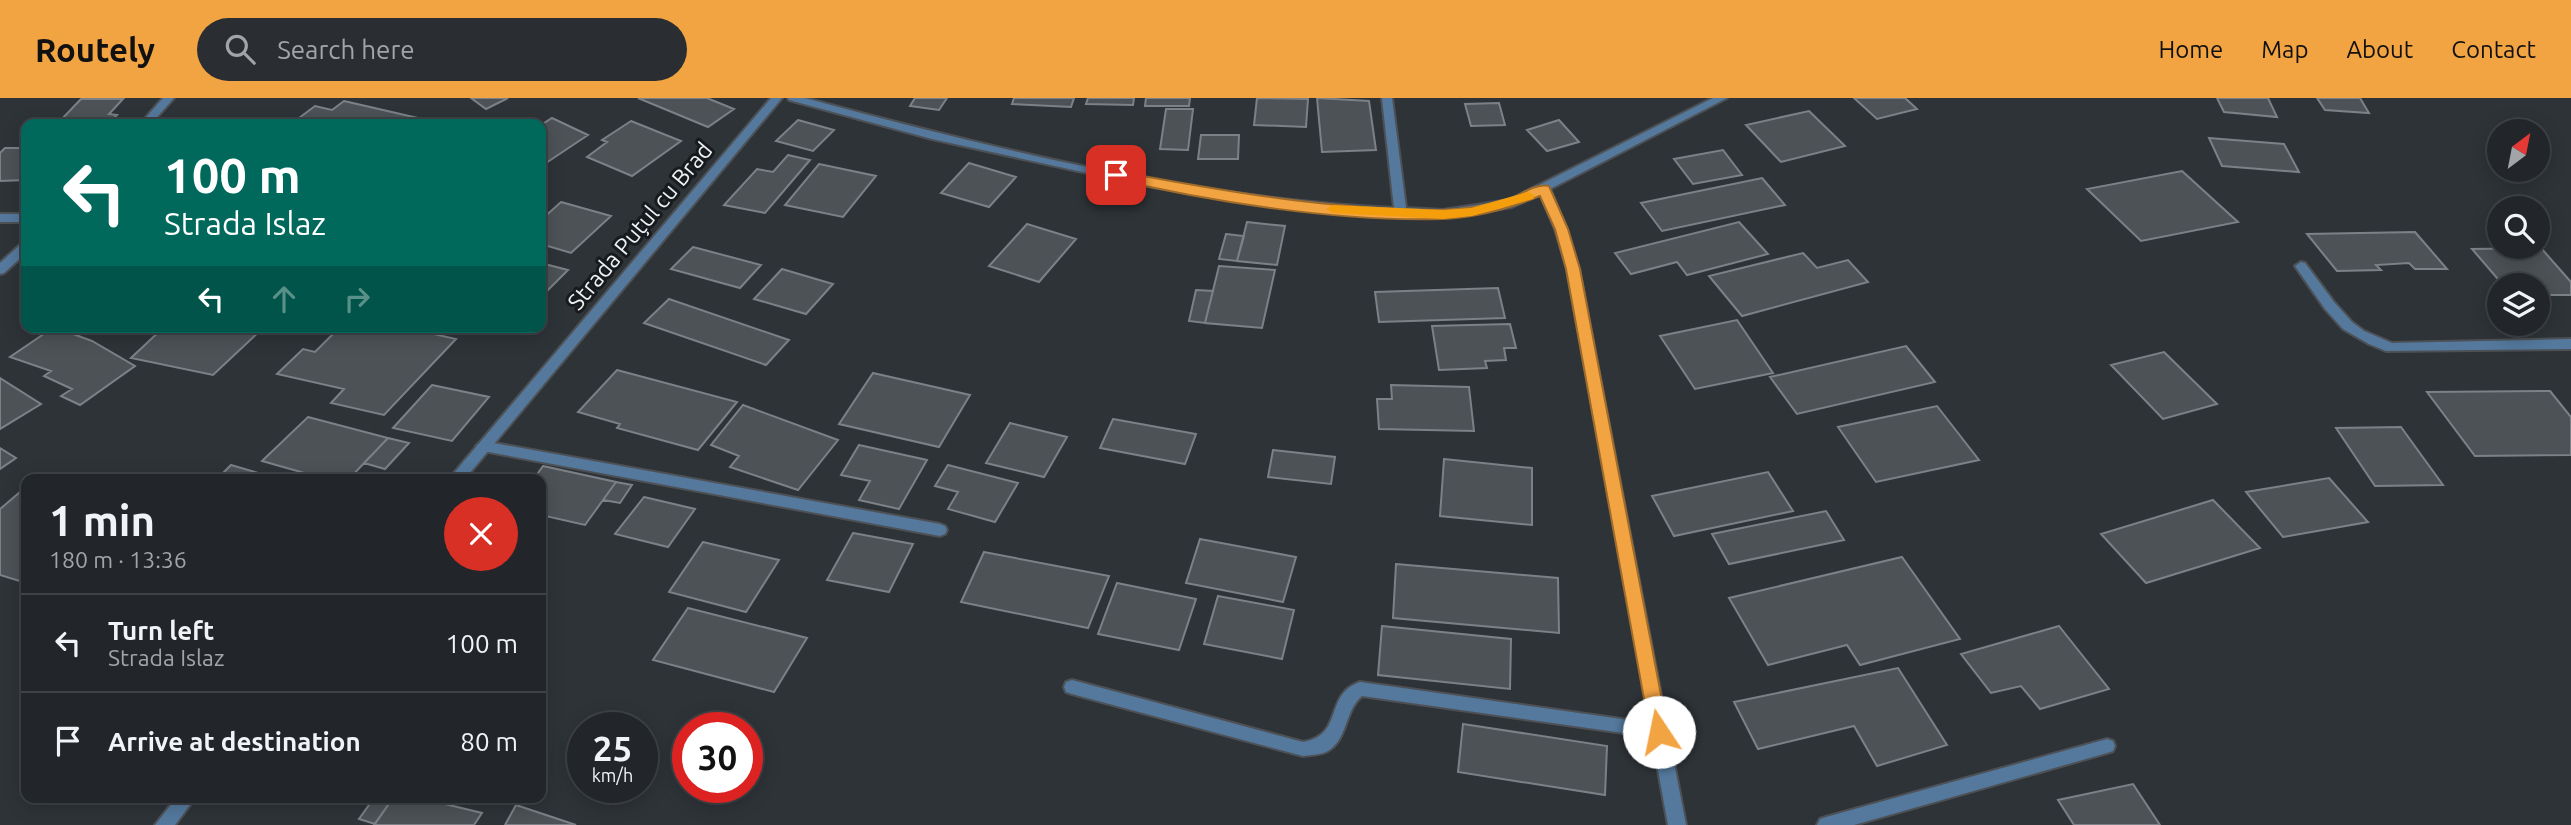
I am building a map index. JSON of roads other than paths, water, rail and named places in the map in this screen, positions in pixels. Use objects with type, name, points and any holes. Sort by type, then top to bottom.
[{"type":"street","points":[[150,119],[169,98]]},
{"type":"street","name":"Strada Puțul cu Brad","points":[[460,474],[778,98]]},
{"type":"street","points":[[793,98],[932,136],[1142,181],[1257,201],[1401,213],[1472,212],[1512,203],[1722,98]]},
{"type":"street","points":[[1387,98],[1401,213]]},
{"type":"street","points":[[1544,189],[1562,229],[1573,269],[1677,825]]},
{"type":"street","points":[[0,218],[21,218]]},
{"type":"street","points":[[0,270],[21,251]]},
{"type":"street","points":[[2301,267],[2348,328],[2365,339],[2391,348],[2571,344]]},
{"type":"street","points":[[483,446],[940,530]]},
{"type":"street","points":[[1072,687],[1303,749],[1322,746],[1336,730],[1340,709],[1348,697],[1360,690],[1659,732]]},
{"type":"street","points":[[1826,825],[2107,747]]},
{"type":"street","points":[[164,825],[183,803]]}]
